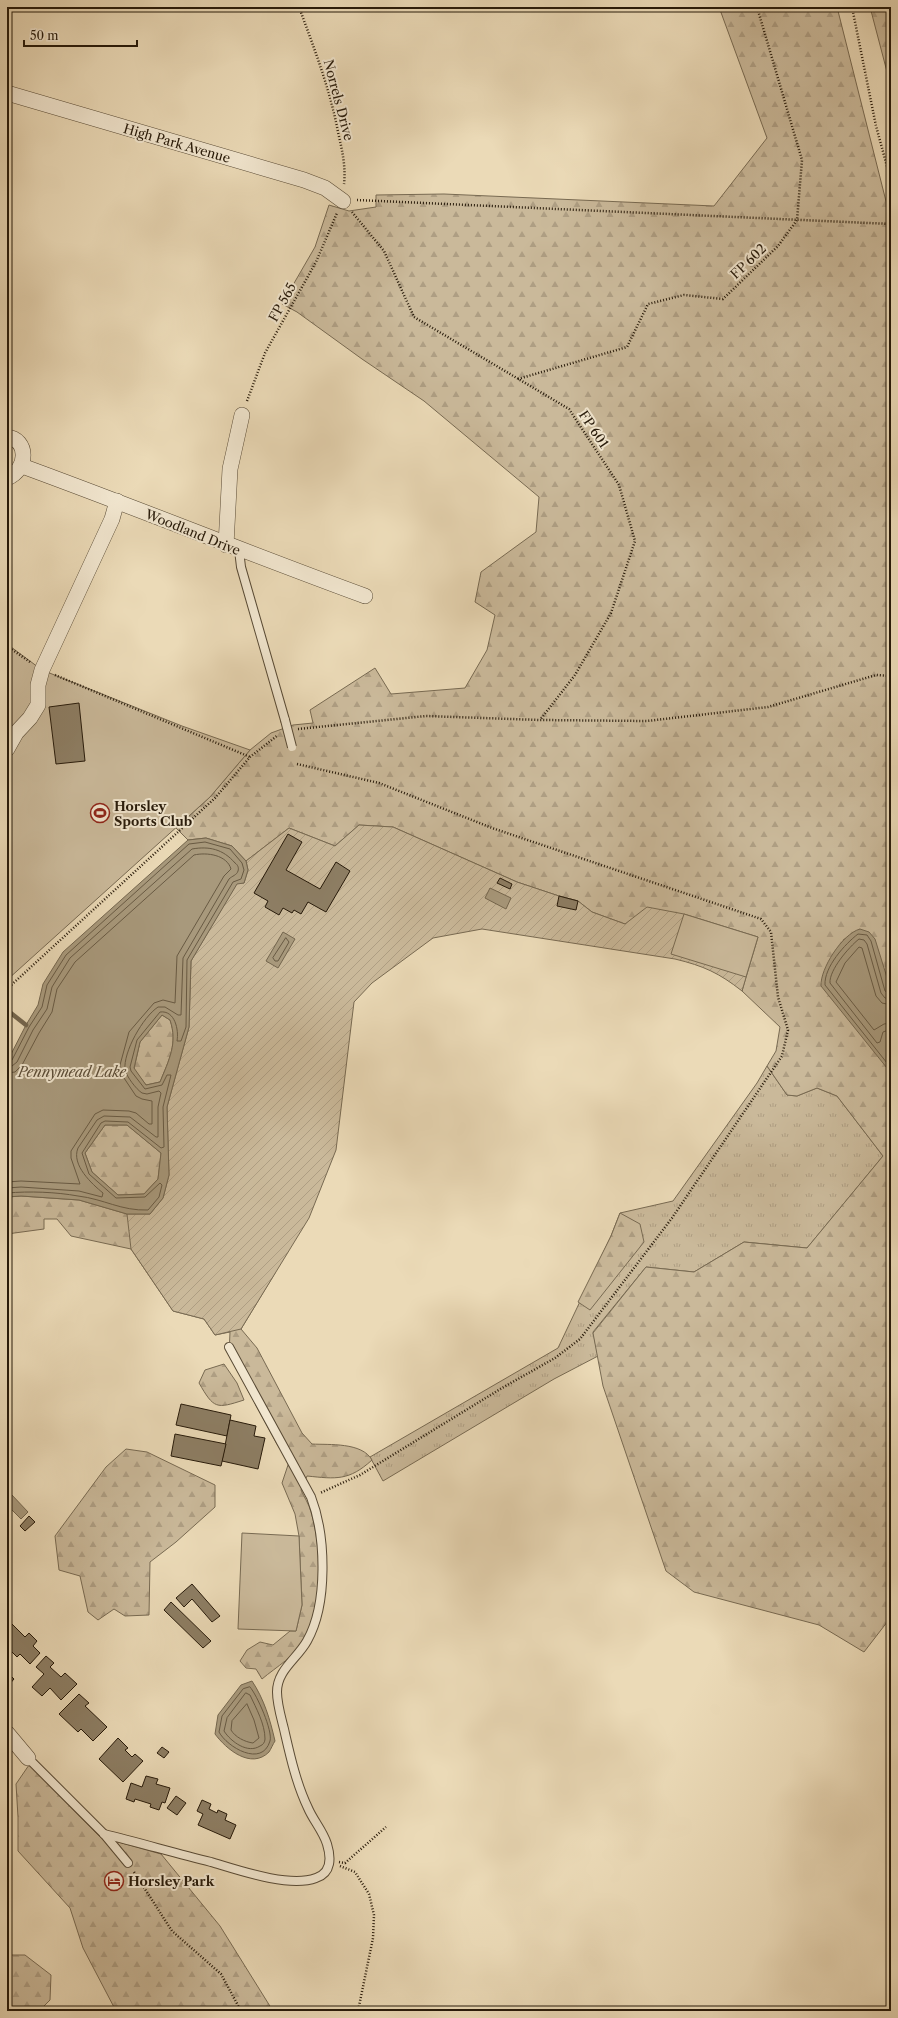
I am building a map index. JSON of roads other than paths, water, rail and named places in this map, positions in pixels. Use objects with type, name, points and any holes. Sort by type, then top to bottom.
[{"type":"street","name":"High Park Avenue","points":[[7,93],[304,180],[325,188],[343,201]]},
{"type":"street","points":[[233,548],[230,469],[242,415]]},
{"type":"street","points":[[7,437],[10,437],[20,444],[24,455],[22,466],[15,475],[7,478]]},
{"type":"street","name":"Woodland Drive","points":[[22,466],[117,501],[233,548],[365,596]]},
{"type":"street","points":[[7,750],[16,732],[30,718],[38,705],[38,685],[42,670],[109,526],[117,501]]},
{"type":"street","points":[[7,1733],[28,1758]]},
{"type":"lane","points":[[233,548],[241,567],[292,746]]},
{"type":"lane","points":[[104,1834],[271,1878],[302,1881],[317,1878],[327,1870],[330,1861],[326,1843],[298,1786],[280,1713],[277,1692],[279,1678],[306,1643],[314,1627],[319,1611],[322,1584],[322,1556],[317,1512],[311,1496],[229,1347]]},
{"type":"lane","points":[[28,1758],[104,1834],[128,1863]]},
{"type":"water","name":"Pennymead Lake","points":[[206,838],[232,846],[246,861],[248,870],[244,883],[237,884],[191,961],[189,1027],[167,1107],[169,1175],[163,1198],[150,1214],[127,1214],[79,1200],[21,1196],[7,1197],[7,1062],[38,1005],[43,984],[63,952],[188,840]],"holes":[[[162,1015],[170,1020],[173,1044],[160,1082],[146,1085],[134,1068],[140,1042]],[[105,1125],[127,1125],[161,1153],[158,1179],[144,1194],[118,1195],[92,1172],[85,1153]]]},
{"type":"water","points":[[490,888],[511,898],[506,909],[485,898]]},
{"type":"water","points":[[860,929],[869,932],[875,939],[889,984],[891,1073],[821,986],[824,971],[833,953],[846,938],[853,932]]},
{"type":"water","points":[[283,932],[295,939],[278,968],[266,961]]},
{"type":"water","points":[[11,1494],[28,1512],[21,1519],[7,1505],[7,1497]]},
{"type":"water","points":[[252,1681],[266,1710],[275,1741],[269,1752],[262,1757],[255,1759],[247,1758],[232,1751],[215,1734],[218,1715],[241,1685]]},
{"type":"waterway","points":[[7,1010],[26,1025]]},
{"type":"place","name":"Horsley Sports Club","points":[[100,813]]},
{"type":"place","name":"Horsley Park","points":[[114,1881]]}]
